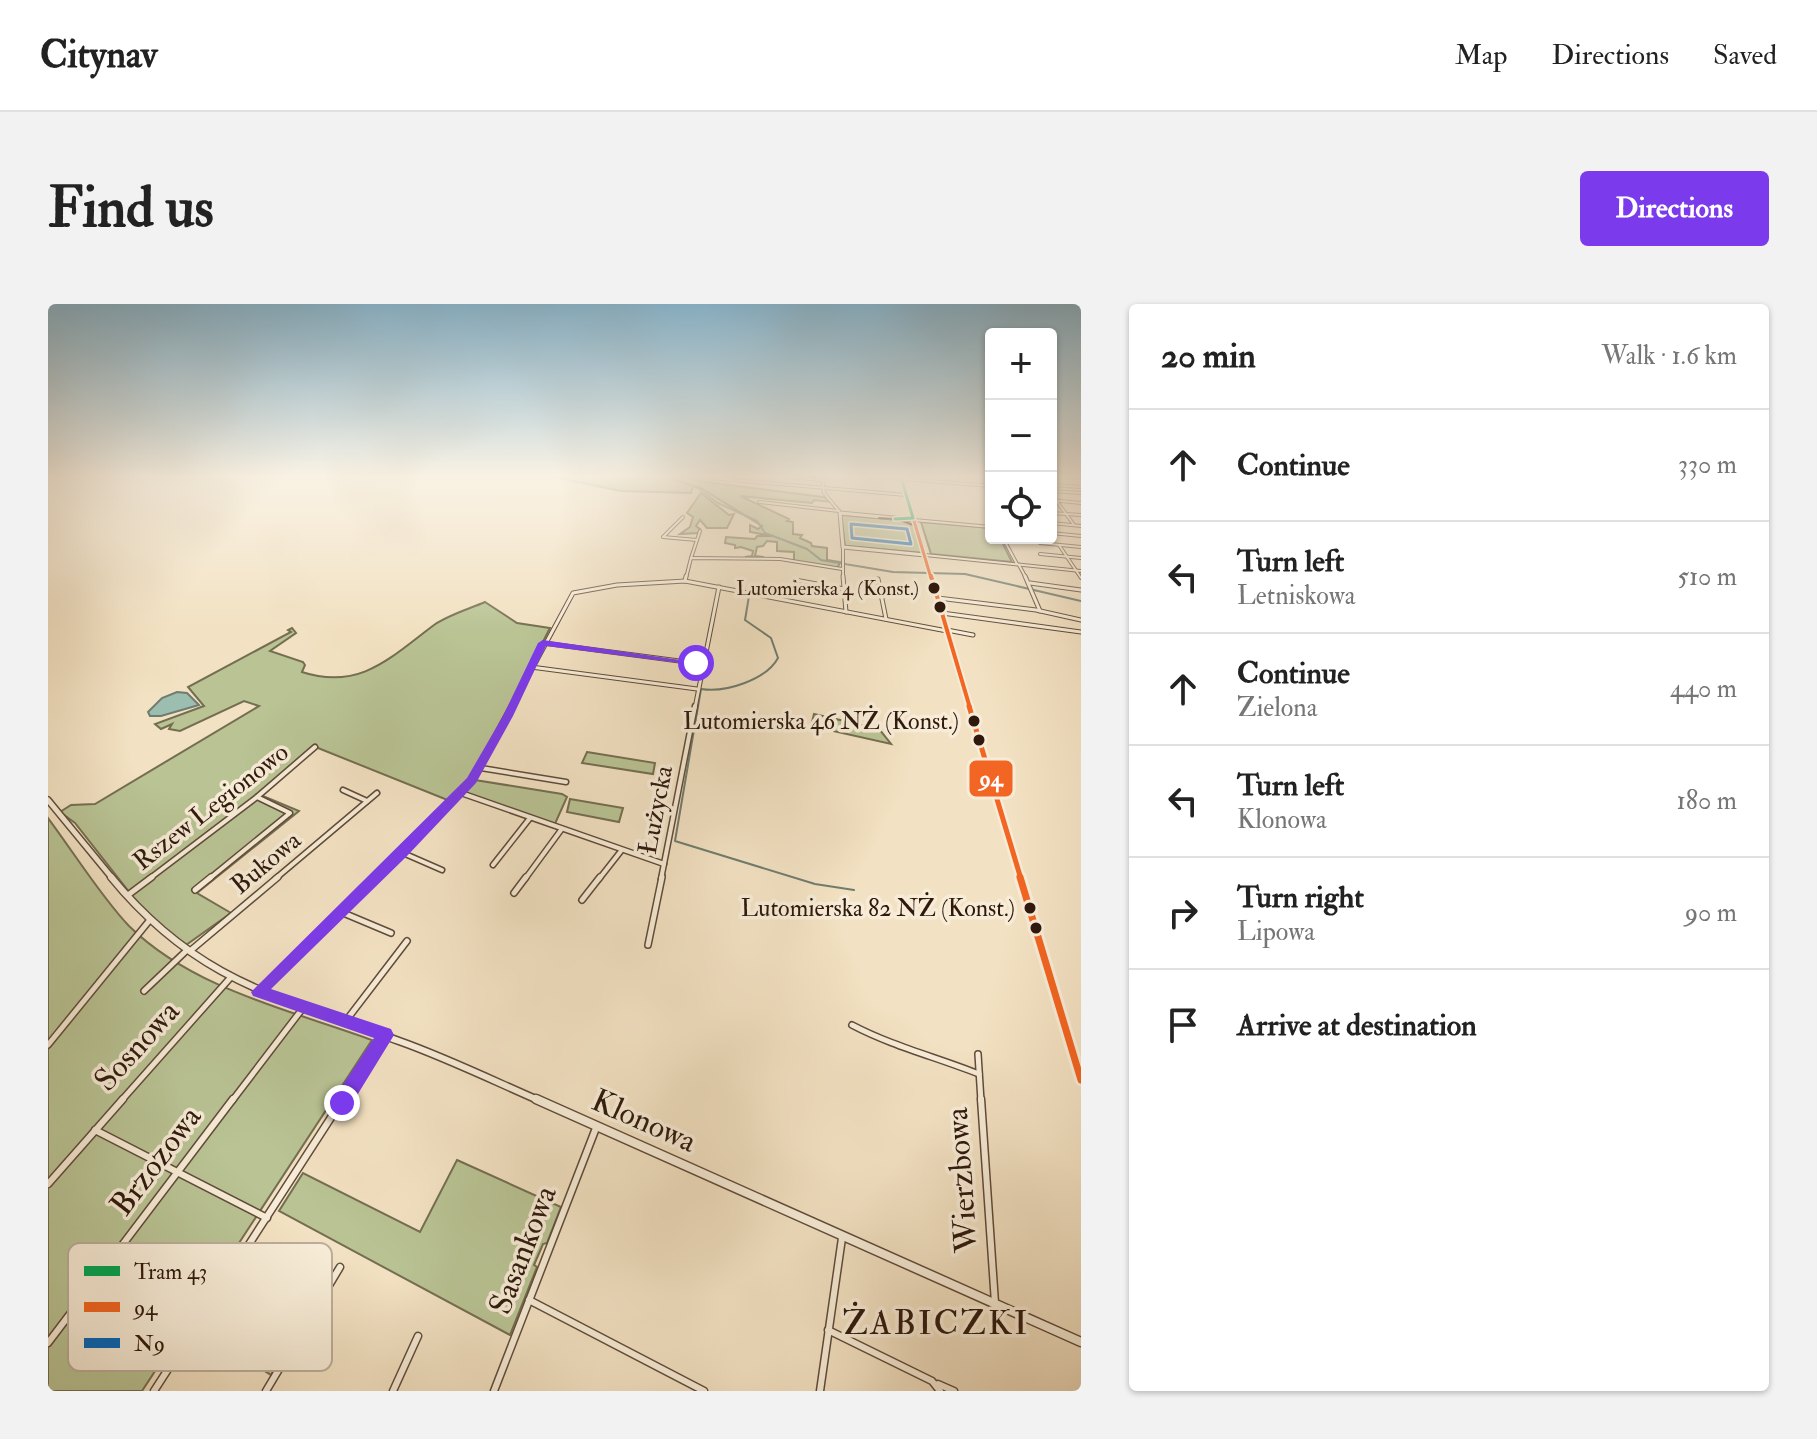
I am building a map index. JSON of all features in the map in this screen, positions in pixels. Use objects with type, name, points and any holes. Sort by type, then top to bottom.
[{"type":"main road","points":[[916,528],[1081,1080]]},
{"type":"street","points":[[672,528],[663,537],[697,540]]},
{"type":"street","points":[[841,528],[846,612]]},
{"type":"street","points":[[685,581],[700,531]]},
{"type":"street","points":[[1057,534],[1081,536]]},
{"type":"street","points":[[1006,544],[1030,583],[1032,598],[1040,611]]},
{"type":"street","points":[[1050,544],[1081,547]]},
{"type":"street","points":[[1059,545],[1081,578]]},
{"type":"street","points":[[843,547],[1081,571]]},
{"type":"street","points":[[1040,554],[1081,558]]},
{"type":"street","points":[[691,558],[780,559],[842,565]]},
{"type":"street","points":[[878,579],[886,619]]},
{"type":"street","points":[[795,580],[844,589]]},
{"type":"street","points":[[258,992],[403,853],[481,768],[543,643],[576,592],[685,581],[973,635]]},
{"type":"street","points":[[1030,583],[1081,590]]},
{"type":"street","name":"Łużycka","points":[[648,945],[719,587]]},
{"type":"street","points":[[938,598],[1040,611],[1081,620]]},
{"type":"street","points":[[942,613],[1081,632]]},
{"type":"street","points":[[543,643],[702,664]]},
{"type":"street","points":[[531,667],[697,689]]},
{"type":"street","name":"Rszew Legionowo","points":[[128,895],[257,797],[315,747]]},
{"type":"street","points":[[481,768],[566,782]]},
{"type":"street","points":[[343,790],[367,801]]},
{"type":"street","name":"Bukowa","points":[[187,952],[377,793]]},
{"type":"street","points":[[461,793],[664,864]]},
{"type":"street","points":[[195,890],[290,813],[257,797]]},
{"type":"street","name":"Klonowa","points":[[48,800],[149,921],[187,952],[258,992],[386,1035],[1081,1342]]},
{"type":"street","points":[[493,865],[530,818]]},
{"type":"street","points":[[514,893],[561,830]]},
{"type":"street","points":[[582,900],[621,851]]},
{"type":"street","points":[[403,853],[442,870]]},
{"type":"street","points":[[341,912],[391,933]]},
{"type":"street","points":[[48,1045],[149,921]]},
{"type":"street","points":[[345,1022],[407,941]]},
{"type":"street","points":[[144,991],[187,952]]},
{"type":"street","name":"Sosnowa","points":[[48,1184],[231,977]]},
{"type":"street","name":"Brzozowa","points":[[123,1243],[303,1008]]},
{"type":"street","points":[[852,1025],[884,1042],[923,1052],[979,1074]]},
{"type":"street","points":[[251,1243],[386,1035]]},
{"type":"street","name":"Wierzbowa","points":[[978,1054],[995,1303]]},
{"type":"street","name":"Sasankowa","points":[[494,1391],[597,1126]]},
{"type":"street","points":[[95,1130],[267,1218]]},
{"type":"street","points":[[820,1391],[842,1235]]},
{"type":"street","points":[[332,1280],[340,1267]]},
{"type":"street","points":[[529,1300],[704,1391]]},
{"type":"street","name":"Brzozowa","points":[[48,1343],[68,1316]]},
{"type":"street","points":[[828,1330],[954,1391]]},
{"type":"street","points":[[393,1391],[418,1336]]},
{"type":"street","points":[[154,1391],[167,1371]]},
{"type":"street","points":[[266,1391],[278,1371]]},
{"type":"street","points":[[932,1381],[940,1391]]},
{"type":"green space","points":[[689,528],[700,529],[698,533],[680,534]]},
{"type":"green space","points":[[750,528],[793,528],[793,534],[802,535],[800,538],[812,546],[827,548],[827,560],[840,562],[838,567],[794,561],[794,552],[777,551],[777,542],[767,541],[757,547],[755,556],[764,557],[745,557],[752,556],[753,551],[725,543],[726,537],[755,539],[757,536],[773,536],[750,532]]},
{"type":"green space","points":[[843,528],[914,528],[923,553],[845,546]]},
{"type":"green space","points":[[923,528],[985,528],[985,544],[1003,544],[1012,562],[931,554]]},
{"type":"green space","points":[[485,602],[517,623],[550,628],[477,771],[450,801],[313,746],[258,794],[299,811],[197,893],[231,913],[186,945],[148,916],[75,823],[60,812],[71,805],[95,804],[259,706],[244,701],[180,731],[169,729],[172,724],[161,729],[155,724],[204,706],[188,687],[291,632],[288,630],[292,628],[296,633],[270,651],[303,662],[302,672],[341,677],[374,668],[440,621]]},
{"type":"green space","points":[[814,714],[879,729],[891,744],[811,726]]},
{"type":"green space","points":[[587,752],[655,763],[653,774],[582,763]]},
{"type":"green space","points":[[475,780],[567,797],[554,826],[463,793]]},
{"type":"green space","points":[[570,799],[623,808],[619,822],[567,812]]},
{"type":"green space","points":[[48,818],[119,915],[154,948],[212,982],[372,1040],[239,1243],[68,1243],[68,1371],[155,1371],[142,1391],[48,1391]]},
{"type":"green space","points":[[457,1160],[561,1207],[547,1243],[543,1244],[534,1265],[537,1267],[510,1335],[279,1211],[303,1173],[420,1232]]},
{"type":"shaded area","points":[[177,692],[187,693],[199,705],[161,716],[150,716],[148,712],[162,698]]},
{"type":"waterway","points":[[761,528],[765,533],[807,549],[821,560],[893,572],[965,574],[1081,601]]},
{"type":"waterway","points":[[749,596],[745,620],[771,638],[778,658],[755,679],[733,687],[701,689],[675,841],[815,884],[854,890]]},
{"type":"transit line","name":"N9","points":[[851,528],[852,538],[911,544],[907,529],[893,528]]},
{"type":"transit line","name":"94","points":[[916,528],[1081,1080]]},
{"type":"place","name":"Lutomierska 4 (Konst.)","points":[[934,588]]},
{"type":"place","name":"Lutomierska 46 NŻ (Konst.)","points":[[974,721]]},
{"type":"place","name":"Lutomierska 82 NŻ (Konst.)","points":[[1030,908]]},
{"type":"district","name":"ŻABICZKI","points":[[936,1323]]},
{"type":"route","points":[[342,1103],[386,1035],[258,992],[403,853],[472,780],[508,716],[543,643],[696,663]]}]
